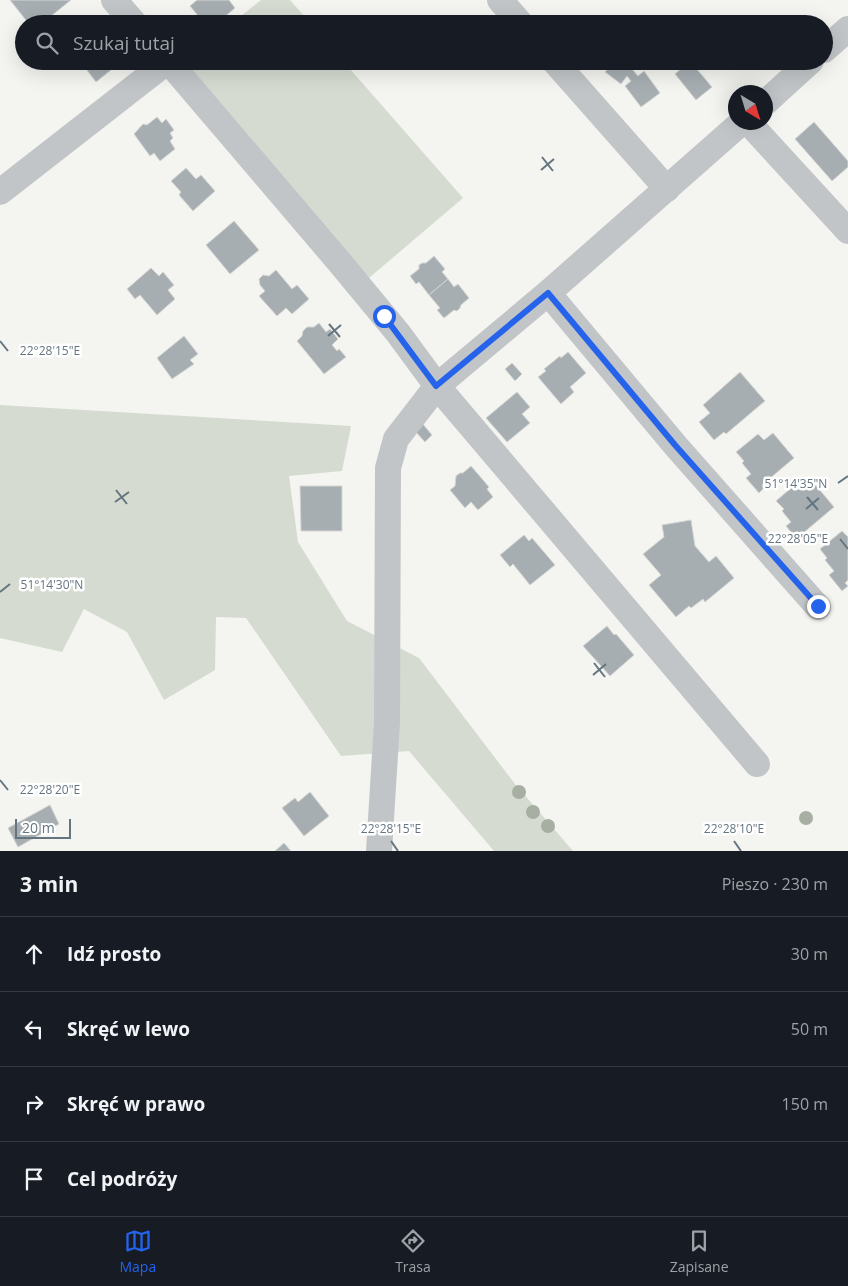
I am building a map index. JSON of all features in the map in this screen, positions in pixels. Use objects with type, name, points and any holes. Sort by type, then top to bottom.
[{"type":"street","points":[[114,0],[127,15]]},
{"type":"street","points":[[500,0],[513,15]]},
{"type":"street","points":[[833,42],[848,29]]},
{"type":"street","points":[[0,192],[156,70]]},
{"type":"street","points":[[176,70],[398,333],[436,386],[757,764]]},
{"type":"street","points":[[562,70],[667,189]]},
{"type":"street","points":[[773,96],[801,70]]},
{"type":"street","points":[[379,851],[386,722],[388,468],[396,439],[436,386],[548,293],[733,130]]},
{"type":"street","points":[[755,130],[848,231]]},
{"type":"street","points":[[548,293],[675,445],[818,606]]},
{"type":"shaded area","points":[[261,0],[290,0],[303,15],[242,15]]},
{"type":"shaded area","points":[[191,70],[351,70],[463,198],[363,283]]},
{"type":"shaded area","points":[[0,405],[351,426],[342,471],[289,476],[298,542],[347,621],[419,658],[515,784],[573,851],[494,851],[409,751],[341,756],[246,618],[216,617],[215,670],[164,700],[127,632],[84,609],[62,652],[0,638]]},
{"type":"building","points":[[10,0],[71,0],[52,15],[22,15]]},
{"type":"building","points":[[197,0],[229,0],[235,8],[227,15],[197,15],[190,6]]},
{"type":"building","points":[[87,70],[111,70],[96,82]]},
{"type":"building","points":[[607,70],[633,70],[638,76],[644,71],[660,93],[641,107],[625,86],[631,81],[627,76],[621,84],[605,72]]},
{"type":"building","points":[[680,70],[698,70],[712,87],[696,100],[675,74]]},
{"type":"building","points":[[157,117],[162,123],[166,119],[174,130],[170,133],[173,138],[170,141],[175,149],[160,161],[154,153],[150,156],[134,134],[143,124],[147,125]]},
{"type":"building","points":[[814,122],[848,161],[848,167],[832,181],[795,139]]},
{"type":"building","points":[[186,168],[196,179],[201,175],[215,191],[193,211],[179,195],[181,192],[171,181]]},
{"type":"building","points":[[234,221],[259,250],[230,274],[206,245]]},
{"type":"building","points":[[434,256],[445,269],[442,272],[448,279],[429,295],[419,282],[416,284],[410,276],[419,269],[419,265],[426,263]]},
{"type":"building","points":[[151,268],[159,276],[163,272],[174,285],[168,290],[175,299],[157,315],[140,295],[135,299],[127,289]]},
{"type":"building","points":[[276,270],[292,289],[297,285],[309,299],[292,314],[286,308],[277,316],[259,296],[265,291],[260,285],[259,279],[263,275],[269,276]]},
{"type":"building","points":[[448,279],[454,287],[458,284],[469,298],[457,311],[454,310],[444,318],[437,310],[440,308],[429,295]]},
{"type":"building","points":[[319,323],[326,332],[330,329],[338,339],[332,345],[337,351],[339,349],[346,357],[324,374],[297,341],[307,327],[314,327]]},
{"type":"building","points":[[184,336],[198,354],[190,360],[194,364],[172,379],[157,358]]},
{"type":"building","points":[[568,352],[586,373],[570,387],[574,392],[561,404],[538,377],[546,371],[544,369]]},
{"type":"building","points":[[512,363],[522,374],[515,381],[505,369]]},
{"type":"building","points":[[740,372],[765,401],[726,434],[724,432],[714,440],[699,422],[710,413],[703,405]]},
{"type":"building","points":[[517,392],[530,407],[522,414],[530,423],[507,442],[486,418]]},
{"type":"building","points":[[422,423],[432,435],[425,442],[414,430]]},
{"type":"building","points":[[773,433],[794,458],[762,485],[764,488],[759,493],[746,478],[751,474],[742,463],[744,461],[736,452],[758,434],[764,440]]},
{"type":"building","points":[[471,466],[489,487],[487,489],[493,497],[478,510],[471,502],[465,508],[450,490],[455,486],[456,476]]},
{"type":"building","points":[[798,482],[804,489],[813,482],[834,507],[802,534],[805,537],[799,542],[786,526],[791,522],[782,511],[784,509],[776,501]]},
{"type":"building","points":[[300,486],[342,486],[342,531],[301,531]]},
{"type":"building","points":[[691,520],[695,546],[709,562],[716,556],[734,578],[705,602],[703,599],[691,608],[689,606],[676,617],[649,585],[661,575],[643,554],[664,537],[662,525]]},
{"type":"building","points":[[842,531],[848,537],[848,580],[845,583],[848,586],[842,591],[829,575],[834,571],[825,560],[827,558],[820,549]]},
{"type":"building","points":[[524,535],[529,541],[532,538],[555,565],[530,585],[513,564],[510,567],[500,555]]},
{"type":"building","points":[[607,626],[634,655],[610,676],[583,646]]},
{"type":"building","points":[[310,792],[329,816],[304,836],[282,808],[295,798],[298,802]]},
{"type":"building","points":[[50,805],[59,824],[18,847],[8,828]]},
{"type":"building","points":[[284,843],[291,851],[275,851]]},
{"type":"route","points":[[384,316],[436,386],[548,293],[675,445],[818,606]]}]
